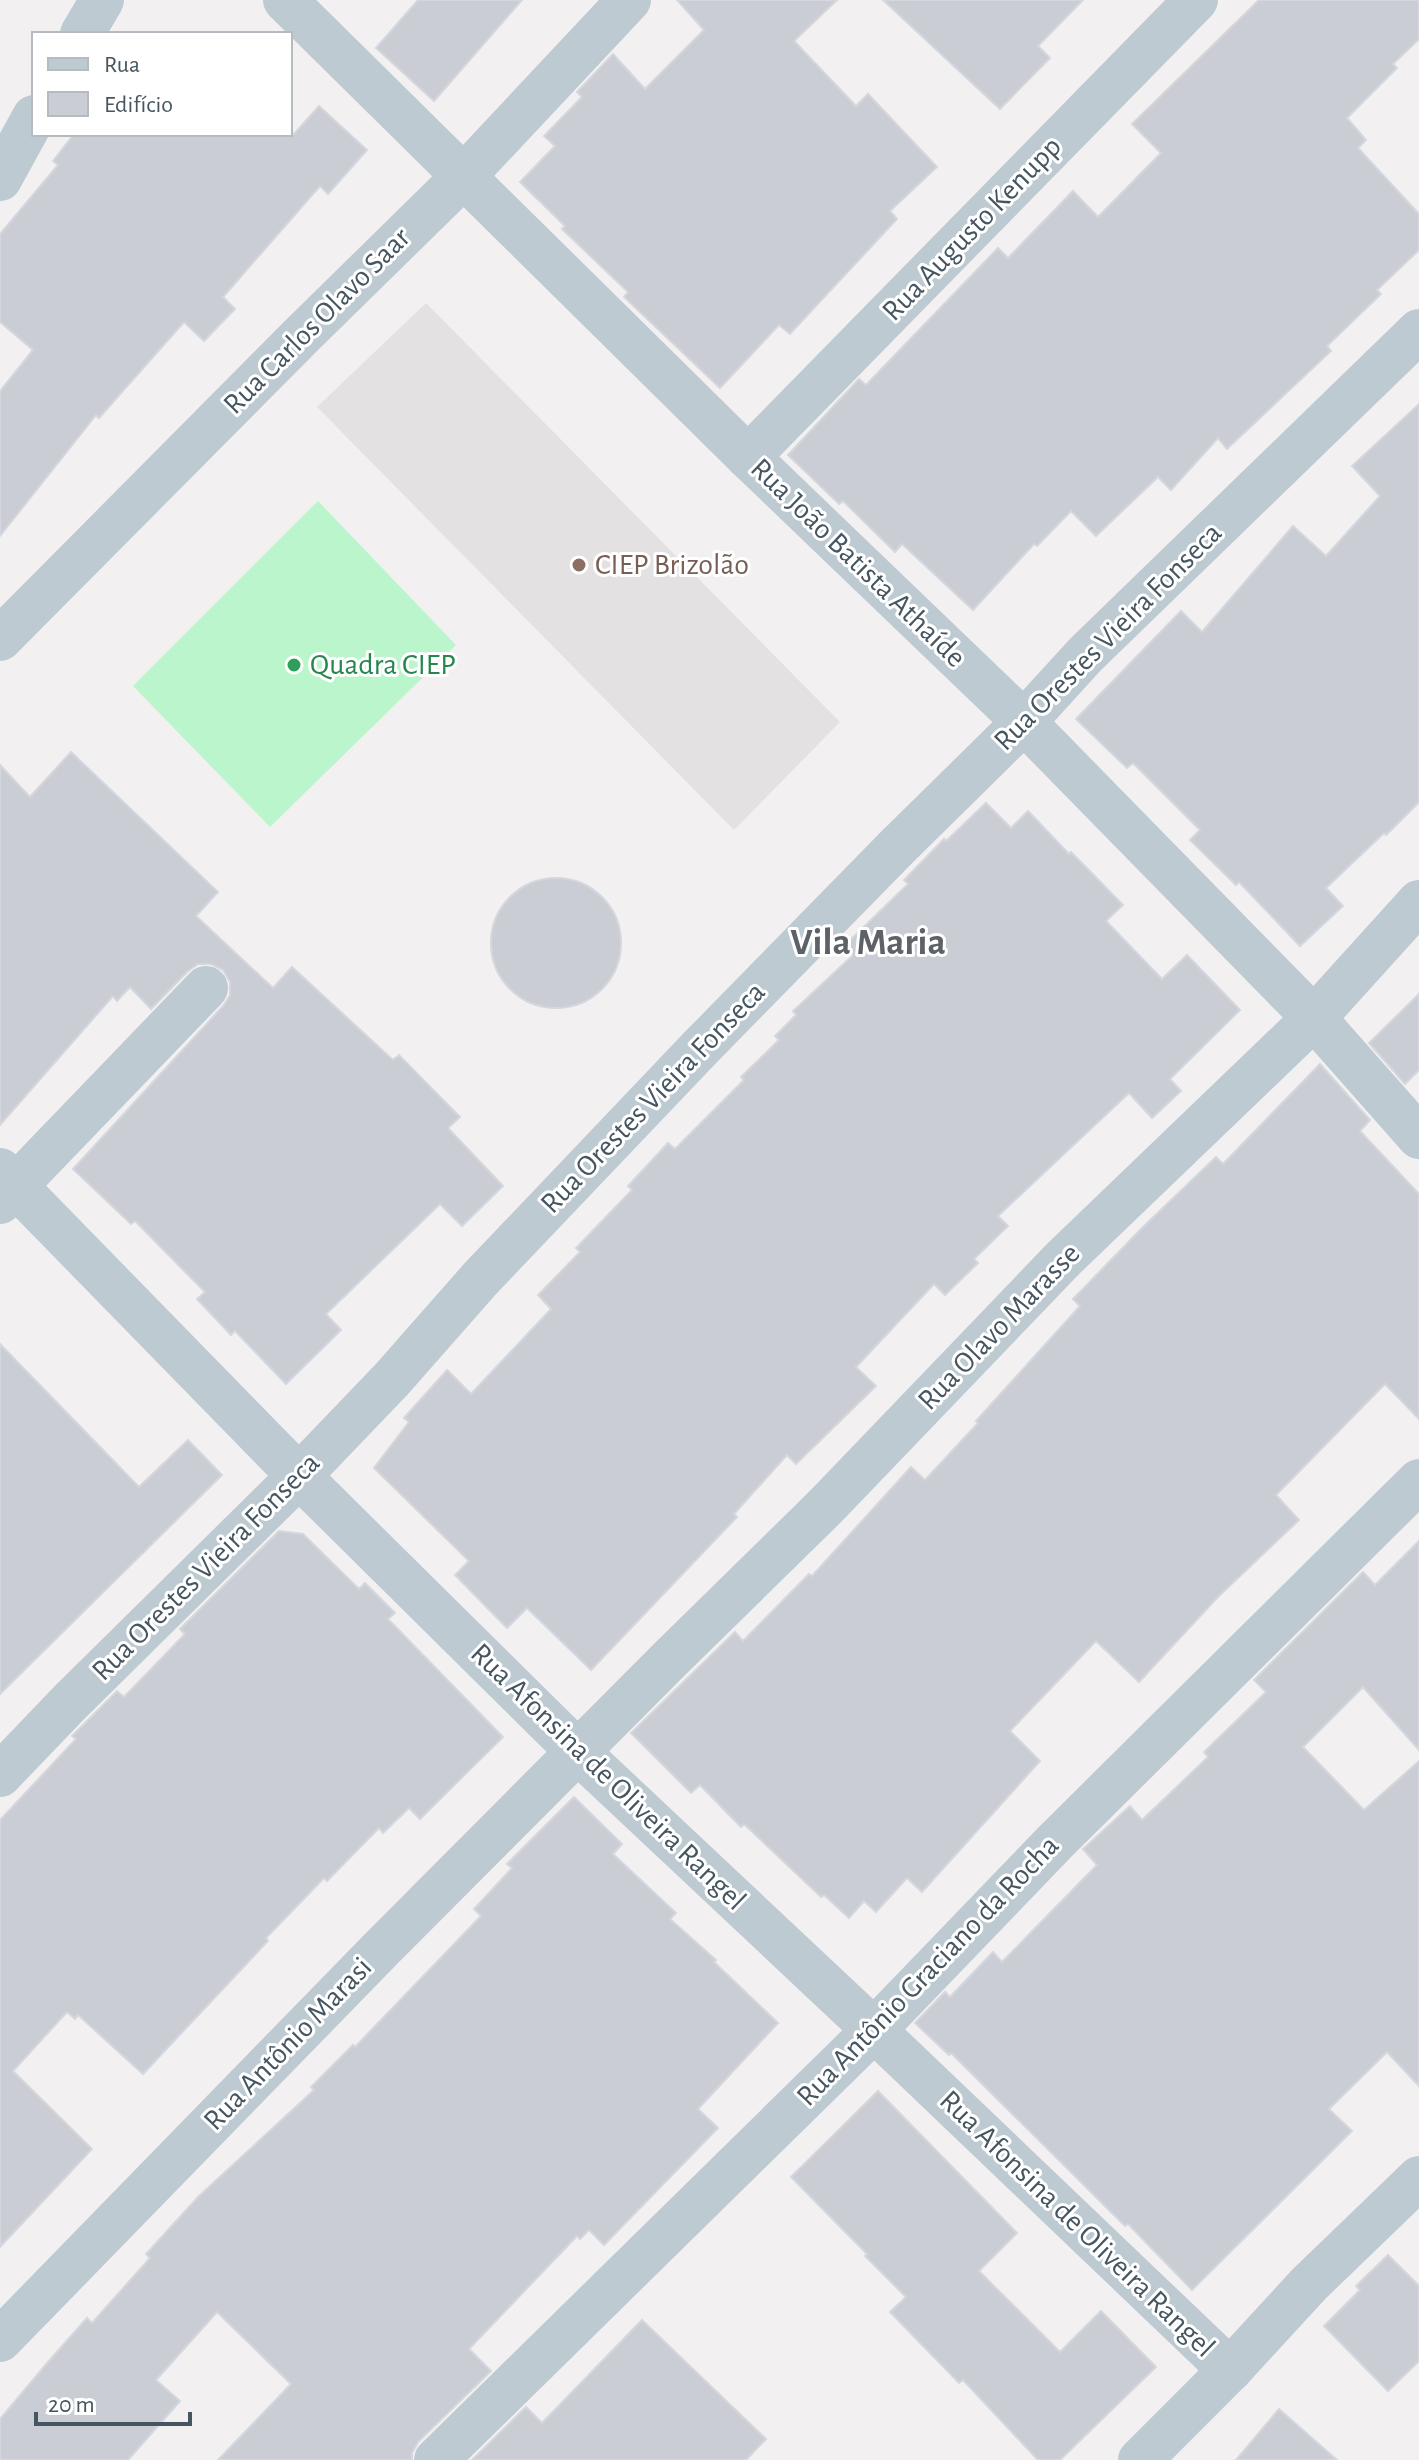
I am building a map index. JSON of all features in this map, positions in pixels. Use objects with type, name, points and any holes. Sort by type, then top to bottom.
[{"type":"street","points":[[83,32],[102,0]]},
{"type":"street","name":"Rua João Batista Athaíde","points":[[285,0],[748,457],[1024,722],[1314,1018],[1419,1137]]},
{"type":"street","name":"Rua Carlos Olavo Saar","points":[[0,639],[463,177],[629,0]]},
{"type":"street","name":"Rua Augusto Kenupp","points":[[748,457],[1196,0]]},
{"type":"street","points":[[0,179],[32,121]]},
{"type":"street","name":"Rua Orestes Vieira Fonseca","points":[[0,1775],[299,1476],[392,1379],[491,1267],[699,1049],[1024,722],[1085,655],[1419,331]]},
{"type":"street","name":"Rua Olavo Marasse","points":[[578,1752],[825,1507],[1064,1258],[1314,1018],[1419,902]]},
{"type":"street","points":[[6,1186],[206,988]]},
{"type":"street","name":"Rua Afonsina de Oliveira Rangel","points":[[6,1186],[578,1752],[1230,2370]]},
{"type":"street","name":"Rua Antônio Graciano da Rocha","points":[[436,2460],[874,2030],[1055,1842],[1419,1481]]},
{"type":"street","name":"Rua Antônio Marasi","points":[[0,2340],[578,1752]]},
{"type":"street","points":[[1140,2460],[1230,2370],[1309,2284],[1419,2178]]},
{"type":"shaded area","name":"CIEP Brizolão","points":[[426,303],[840,722],[734,830],[317,407]]},
{"type":"green space","name":"Quadra CIEP","points":[[318,501],[456,645],[270,827],[133,686]]},
{"type":"building","points":[[418,0],[522,0],[434,101],[376,48]]},
{"type":"building","points":[[677,0],[837,0],[794,41],[856,106],[868,94],[937,167],[890,211],[897,219],[790,334],[779,325],[720,388],[624,297],[628,292],[562,229],[565,226],[520,182],[555,146],[544,136],[582,97],[577,92],[613,54],[645,89],[704,30]]},
{"type":"building","points":[[883,0],[1083,0],[1038,46],[1050,58],[1000,109]]},
{"type":"building","points":[[1259,0],[1419,0],[1419,39],[1393,64],[1397,68],[1347,118],[1366,140],[1358,148],[1419,214],[1419,250],[1377,290],[1381,294],[1327,346],[1331,351],[1227,449],[1218,438],[1171,490],[1158,477],[1096,536],[1071,511],[1037,546],[1034,544],[973,610],[902,544],[895,552],[843,501],[839,504],[788,455],[859,379],[866,385],[998,248],[1008,258],[1073,191],[1098,217],[1161,153],[1132,124]]},
{"type":"building","points":[[319,106],[367,150],[328,194],[320,186],[223,297],[235,309],[204,341],[184,322],[99,418],[96,415],[0,536],[0,391],[33,350],[0,322],[0,234],[58,165],[53,161],[72,136],[294,134]]},
{"type":"building","points":[[1419,404],[1419,802],[1326,888],[1343,906],[1300,946],[1239,882],[1236,885],[1190,840],[1200,830],[1133,763],[1127,768],[1076,719],[1181,611],[1202,632],[1293,526],[1326,556],[1380,496],[1352,466]]},
{"type":"building","points":[[71,752],[218,892],[196,916],[273,988],[292,967],[393,1060],[399,1055],[460,1117],[448,1128],[503,1186],[462,1226],[440,1204],[326,1314],[341,1330],[286,1384],[235,1331],[231,1335],[197,1299],[205,1292],[135,1221],[131,1224],[73,1169],[224,1005],[230,995],[230,982],[223,970],[211,964],[198,964],[151,1009],[130,987],[117,1001],[113,996],[0,1125],[0,765],[30,797]]},
{"type":"building","points":[[986,803],[1011,828],[1028,811],[1069,854],[1071,852],[1123,905],[1106,921],[1162,979],[1187,955],[1240,1010],[1170,1079],[1181,1091],[1152,1118],[1129,1093],[998,1216],[1008,1226],[974,1259],[978,1263],[945,1295],[934,1284],[856,1367],[876,1386],[796,1464],[787,1455],[734,1514],[737,1517],[591,1670],[527,1608],[507,1628],[455,1575],[469,1561],[374,1468],[409,1422],[404,1418],[447,1370],[471,1394],[551,1309],[538,1295],[580,1252],[576,1248],[632,1190],[628,1186],[668,1143],[675,1149],[744,1080],[741,1077],[779,1040],[775,1036],[796,1015],[793,1011],[852,956],[843,947],[908,884],[904,880],[944,839],[946,841]]},
{"type":"building","points":[[556,878],[581,883],[602,897],[616,918],[621,943],[616,968],[602,989],[581,1003],[556,1008],[531,1003],[510,989],[496,968],[491,943],[496,918],[510,897],[531,883]]},
{"type":"building","points":[[1419,994],[1419,1070],[1405,1084],[1369,1043]]},
{"type":"building","points":[[1320,1064],[1370,1120],[1360,1131],[1419,1194],[1419,1419],[1385,1384],[1276,1495],[1299,1520],[1217,1598],[1139,1682],[1096,1641],[1010,1731],[1040,1761],[922,1892],[907,1878],[876,1912],[864,1901],[849,1918],[824,1895],[821,1897],[744,1824],[741,1827],[700,1785],[691,1793],[631,1733],[735,1632],[743,1641],[809,1574],[812,1576],[911,1467],[925,1480],[1080,1306],[1073,1299],[1216,1157],[1223,1164]]},
{"type":"building","points":[[0,1344],[139,1487],[188,1440],[222,1475],[0,1694]]},
{"type":"building","points":[[279,1531],[303,1534],[359,1589],[365,1583],[395,1613],[388,1619],[503,1737],[420,1819],[409,1808],[383,1833],[379,1828],[327,1881],[324,1878],[143,2074],[78,2015],[75,2019],[67,2012],[13,2071],[92,2149],[0,2247],[0,1820],[76,1739],[72,1736],[117,1691],[124,1697],[185,1634],[180,1629]]},
{"type":"building","points":[[1419,1541],[1419,1750],[1363,1687],[1303,1747],[1364,1810],[1419,1761],[1419,2086],[1387,2052],[1329,2109],[1352,2131],[1192,2290],[951,2053],[949,2055],[915,2023],[945,1992],[950,1997],[993,1952],[1002,1962],[1097,1865],[1083,1849],[1130,1806],[1142,1820],[1208,1757],[1204,1752],[1266,1692],[1254,1680],[1363,1572],[1375,1585]]},
{"type":"building","points":[[574,1797],[622,1844],[613,1854],[676,1913],[670,1919],[778,2023],[698,2109],[718,2128],[604,2245],[589,2230],[580,2239],[577,2236],[469,2349],[491,2371],[418,2442],[412,2460],[218,2460],[291,2384],[217,2312],[156,2380],[180,2401],[128,2460],[0,2460],[0,2419],[48,2362],[87,2318],[92,2323],[150,2258],[146,2254],[198,2197],[314,2090],[311,2087],[353,2045],[355,2047],[481,1916],[474,1909],[512,1868],[507,1864]]},
{"type":"building","points":[[878,2091],[1017,2233],[979,2271],[1060,2352],[1101,2311],[1156,2367],[1060,2460],[1038,2460],[963,2380],[959,2383],[890,2312],[906,2297],[791,2177]]},
{"type":"building","points":[[1388,2255],[1419,2286],[1419,2361],[1388,2391],[1324,2326],[1360,2290],[1356,2286]]},
{"type":"building","points":[[642,2320],[766,2439],[746,2460],[472,2460],[526,2407],[542,2423]]},
{"type":"building","points":[[1279,2409],[1337,2460],[1236,2460]]},
{"type":"place","name":"CIEP Brizolão","points":[[579,565]]},
{"type":"place","name":"Quadra CIEP","points":[[294,665]]},
{"type":"district","name":"Vila Maria","points":[[868,943]]}]
